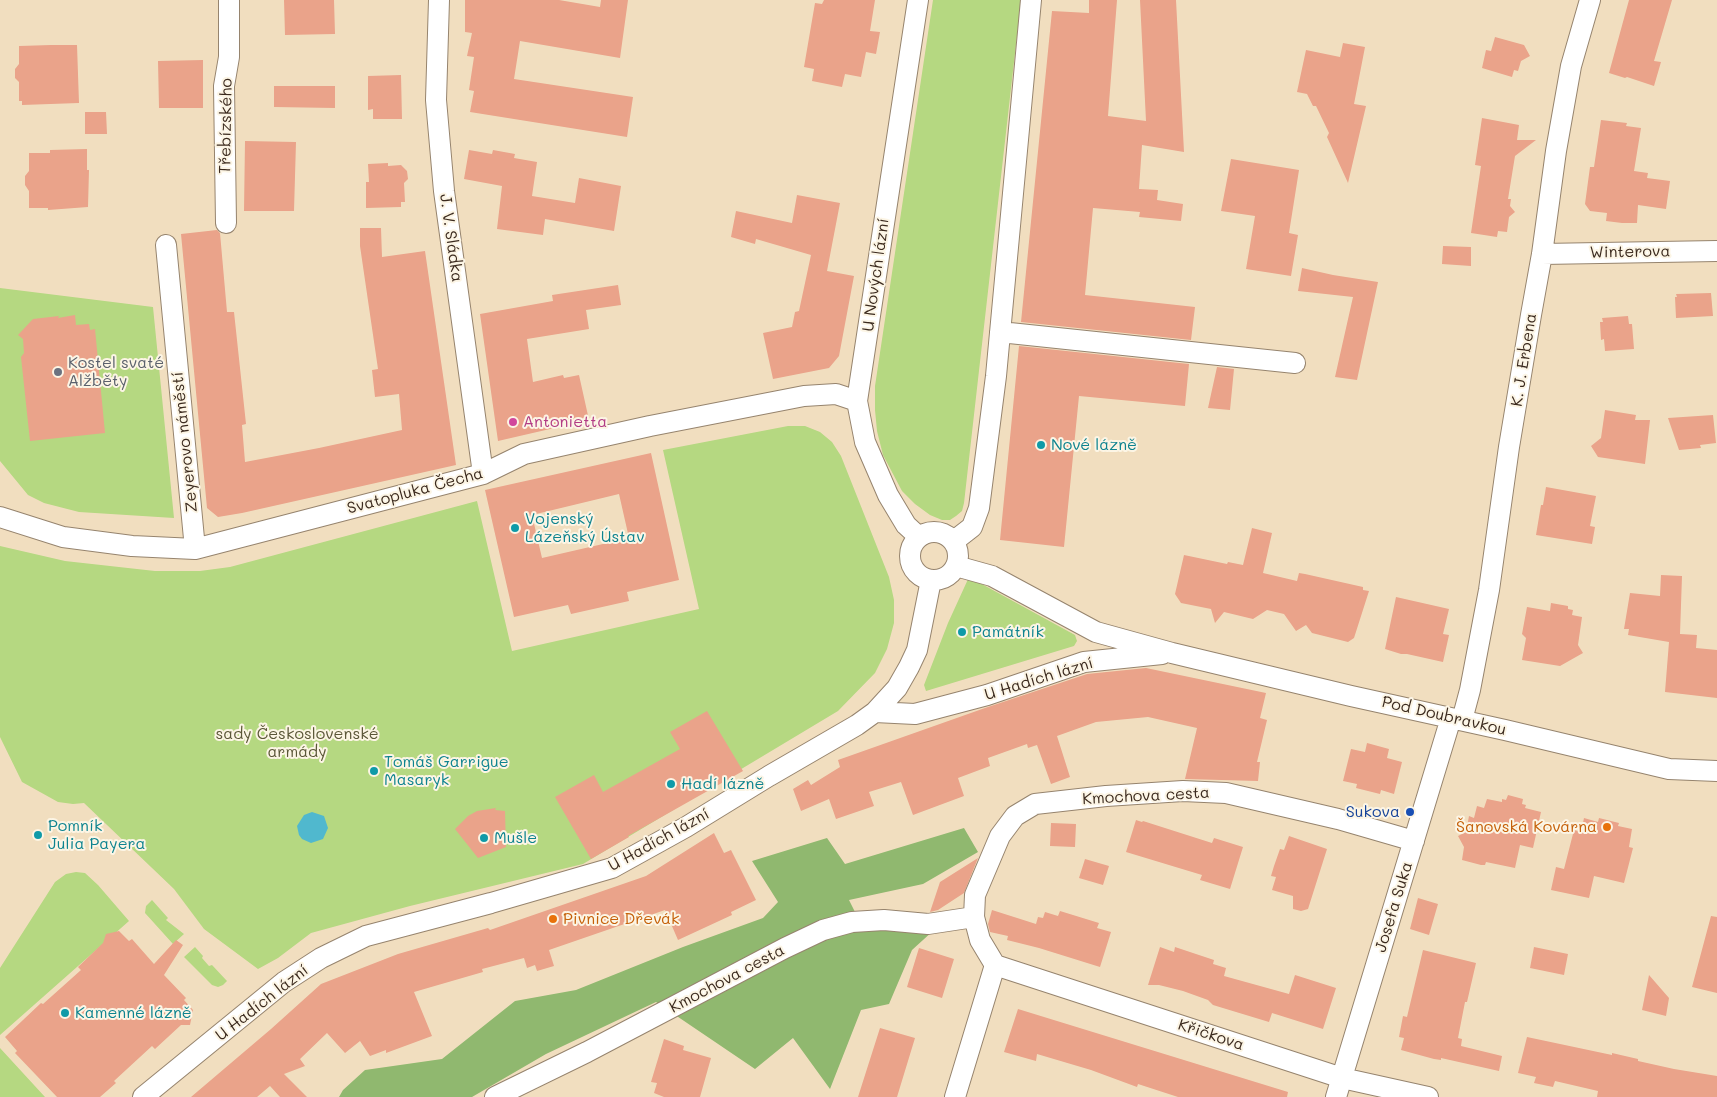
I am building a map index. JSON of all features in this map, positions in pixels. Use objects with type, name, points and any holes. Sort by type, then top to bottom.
[{"type":"street","name":"Třebízského","points":[[226,223],[224,86],[229,57],[229,0]]},
{"type":"street","name":"J. V. Sládka","points":[[439,0],[436,100],[444,191],[483,474]]},
{"type":"street","name":"U Nových lázní","points":[[918,0],[858,401],[865,442],[888,495],[906,525],[919,537]]},
{"type":"street","points":[[954,541],[972,527],[979,508],[1000,332],[1031,0]]},
{"type":"street","name":"K. J. Erbena","points":[[1457,719],[1470,690],[1489,590],[1511,438],[1542,254],[1556,151],[1568,85],[1590,0]]},
{"type":"street","name":"Zeyerovo náměstí","points":[[166,245],[195,549]]},
{"type":"street","name":"Winterova","points":[[1542,254],[1717,251]]},
{"type":"street","points":[[1000,332],[1295,363]]},
{"type":"street","name":"Svatopluka Čecha","points":[[0,517],[63,537],[132,546],[195,549],[483,474],[524,454],[650,426],[804,396],[836,394],[858,401]]},
{"type":"street","points":[[933,531],[948,536],[954,541],[958,549],[958,558],[956,566],[950,574],[942,579],[931,580],[922,577],[915,571],[911,563],[910,553],[913,544],[919,537],[933,531]]},
{"type":"street","points":[[956,566],[992,576],[1096,632],[1172,653]]},
{"type":"street","points":[[875,712],[897,688],[918,650],[931,580]]},
{"type":"street","name":"Pod Doubravkou","points":[[1172,653],[1669,769],[1717,771]]},
{"type":"street","name":"U Hadích lázní","points":[[143,1097],[284,982],[322,958],[366,936],[612,868],[686,827],[875,712],[915,714],[986,695],[1084,662],[1172,653]]},
{"type":"street","name":"Josefa Suka","points":[[1336,1097],[1414,841],[1457,719]]},
{"type":"street","name":"Kmochova cesta","points":[[995,965],[980,940],[974,917],[975,895],[1000,836],[1015,816],[1035,804],[1106,796],[1183,791],[1226,793],[1338,819],[1414,841]]},
{"type":"street","name":"Kmochova cesta","points":[[495,1097],[588,1052],[785,948],[823,930],[852,922],[884,920],[928,924],[974,917]]},
{"type":"street","points":[[955,1097],[995,965]]},
{"type":"street","name":"Křičkova","points":[[995,965],[1342,1078],[1428,1097]]},
{"type":"green space","points":[[933,0],[1021,0],[964,503],[962,511],[950,520],[942,520],[930,515],[902,491],[883,455],[877,431],[875,410],[875,386]]},
{"type":"green space","points":[[0,288],[153,307],[174,518],[79,512],[44,503],[28,495],[0,461]]},
{"type":"green space","name":"sady Československé armády","points":[[788,426],[805,426],[820,432],[832,442],[841,456],[889,577],[894,600],[894,623],[887,649],[875,673],[838,711],[583,864],[410,906],[311,933],[278,958],[258,969],[204,929],[174,889],[84,803],[58,802],[22,782],[0,737],[0,546],[65,561],[155,571],[200,571],[230,567],[477,501],[512,651],[699,609],[663,450]]},
{"type":"green space","points":[[969,577],[1075,635],[1077,641],[1074,646],[926,691],[924,685],[948,623]]},
{"type":"green space","points":[[964,828],[978,852],[923,884],[849,900],[864,930],[934,930],[912,950],[889,1004],[861,1010],[830,1089],[793,1038],[755,1069],[656,1002],[546,1054],[472,1097],[339,1097],[343,1090],[365,1070],[442,1059],[515,1001],[576,990],[683,947],[763,918],[778,902],[752,861],[827,838],[845,864]]},
{"type":"green space","points":[[85,873],[98,885],[129,921],[0,1035],[0,968],[55,882],[66,874]]},
{"type":"green space","points":[[152,900],[168,918],[166,920],[184,934],[173,944],[145,913],[146,906]]},
{"type":"green space","points":[[195,947],[209,966],[212,965],[227,981],[223,985],[218,987],[212,985],[184,957]]},
{"type":"green space","points":[[0,1048],[45,1097],[0,1097]]},
{"type":"water","points":[[312,812],[324,816],[328,828],[323,839],[311,843],[302,839],[297,826],[304,815]]},
{"type":"building","points":[[284,0],[334,0],[335,34],[285,35]]},
{"type":"building","points":[[465,0],[559,0],[600,7],[601,0],[628,0],[620,58],[520,41],[514,79],[633,97],[627,137],[470,112],[474,91],[469,90],[474,57],[467,56],[472,33],[465,32]]},
{"type":"building","points":[[824,0],[875,0],[870,31],[880,32],[876,54],[866,52],[861,77],[845,74],[842,87],[812,81],[814,69],[804,67],[815,3],[822,4]]},
{"type":"building","points":[[1089,0],[1117,0],[1108,116],[1146,121],[1140,0],[1176,0],[1184,152],[1142,145],[1139,189],[1158,190],[1157,200],[1183,204],[1181,221],[1139,217],[1140,212],[1093,208],[1085,295],[1195,307],[1191,340],[1021,322],[1052,11],[1089,13]]},
{"type":"building","points":[[1629,0],[1672,0],[1654,61],[1661,62],[1654,86],[1609,73]]},
{"type":"building","points":[[1495,37],[1524,45],[1530,56],[1521,61],[1518,71],[1514,70],[1512,77],[1482,68],[1486,50],[1491,51]]},
{"type":"building","points":[[1343,43],[1365,47],[1354,104],[1366,106],[1348,183],[1327,137],[1329,133],[1316,106],[1313,106],[1307,94],[1297,92],[1306,50],[1340,57]]},
{"type":"building","points":[[77,45],[79,103],[22,105],[22,101],[19,101],[19,82],[15,78],[15,69],[19,64],[19,46]]},
{"type":"building","points":[[203,60],[203,108],[159,108],[158,61]]},
{"type":"building","points":[[401,75],[402,119],[373,119],[373,109],[368,110],[368,76]]},
{"type":"building","points":[[274,86],[335,86],[335,108],[274,107]]},
{"type":"building","points":[[85,112],[106,112],[107,134],[85,134]]},
{"type":"building","points":[[1482,118],[1519,125],[1517,140],[1536,140],[1515,156],[1508,199],[1511,199],[1510,206],[1515,212],[1509,217],[1507,232],[1498,231],[1497,237],[1471,233],[1481,166],[1475,165]]},
{"type":"building","points":[[1601,120],[1627,123],[1626,126],[1641,128],[1634,171],[1648,173],[1647,178],[1670,181],[1666,209],[1638,205],[1637,223],[1606,221],[1607,213],[1590,211],[1585,204],[1590,167],[1594,167]]},
{"type":"building","points":[[245,141],[296,142],[294,211],[244,211]]},
{"type":"building","points":[[87,149],[87,170],[89,170],[88,207],[48,210],[48,208],[29,208],[29,191],[25,185],[25,176],[29,171],[29,153],[50,153],[50,150]]},
{"type":"building","points":[[469,150],[492,154],[493,150],[515,154],[514,158],[537,162],[532,196],[575,203],[579,178],[621,186],[614,231],[545,219],[543,235],[497,229],[502,186],[464,179]]},
{"type":"building","points":[[1231,159],[1299,170],[1289,233],[1298,235],[1291,276],[1246,269],[1255,216],[1221,211]]},
{"type":"building","points":[[388,163],[388,166],[401,165],[407,171],[408,179],[404,183],[405,202],[401,202],[401,207],[366,208],[366,182],[369,182],[368,164]]},
{"type":"building","points":[[797,195],[840,203],[827,271],[854,276],[839,356],[829,368],[773,379],[763,333],[792,327],[795,312],[799,311],[811,255],[756,239],[755,244],[731,237],[736,211],[792,223]]},
{"type":"building","points":[[360,228],[381,228],[382,257],[425,251],[456,465],[218,517],[207,508],[181,234],[217,230],[220,233],[227,312],[234,312],[246,424],[242,425],[245,462],[402,430],[399,394],[375,397],[372,370],[378,369],[360,246]]},
{"type":"building","points":[[1443,246],[1471,247],[1471,266],[1442,264]]},
{"type":"building","points":[[1302,268],[1378,282],[1357,380],[1335,377],[1353,297],[1298,291]]},
{"type":"building","points":[[618,285],[621,305],[586,310],[589,329],[527,339],[533,382],[563,375],[564,378],[579,375],[589,420],[498,441],[480,314],[553,301],[552,295]]},
{"type":"building","points":[[1711,293],[1713,316],[1676,318],[1676,294]]},
{"type":"building","name":"Kostel svaté Alžběty","points":[[75,315],[76,325],[89,324],[90,330],[95,329],[105,433],[30,441],[21,357],[24,353],[23,339],[18,335],[33,319]]},
{"type":"building","points":[[1628,316],[1629,324],[1632,324],[1634,349],[1605,351],[1604,339],[1601,340],[1600,322],[1603,322],[1602,318]]},
{"type":"building","name":"Nové lázně","points":[[1019,346],[1189,364],[1185,406],[1079,396],[1064,547],[1000,540]]},
{"type":"building","points":[[1217,367],[1234,369],[1230,410],[1208,408]]},
{"type":"building","points":[[1605,410],[1636,415],[1635,420],[1650,420],[1645,464],[1598,457],[1591,446],[1601,438]]},
{"type":"building","points":[[1713,415],[1716,443],[1700,445],[1701,448],[1679,450],[1668,418]]},
{"type":"building","name":"Vojenský Lázeňský Ústav","points":[[651,453],[679,580],[627,592],[629,601],[571,614],[568,605],[514,617],[485,490]],"holes":[[[619,494],[629,538],[542,558],[532,515]]]},
{"type":"building","points":[[1546,487],[1596,496],[1590,526],[1595,527],[1592,544],[1536,535]]},
{"type":"building","points":[[1252,528],[1272,533],[1263,573],[1297,581],[1299,573],[1305,574],[1363,587],[1363,590],[1369,591],[1354,638],[1348,642],[1312,633],[1306,625],[1296,631],[1284,614],[1267,610],[1253,619],[1224,612],[1215,623],[1211,609],[1181,603],[1175,594],[1184,555],[1227,564],[1228,562],[1243,565]]},
{"type":"building","points":[[1661,575],[1682,576],[1680,634],[1697,635],[1696,648],[1717,650],[1717,698],[1665,692],[1669,642],[1628,635],[1629,629],[1624,629],[1630,593],[1660,596]]},
{"type":"building","points":[[1396,597],[1449,609],[1443,634],[1449,635],[1443,662],[1385,649]]},
{"type":"building","points":[[1551,603],[1568,606],[1568,609],[1573,610],[1572,615],[1582,617],[1578,645],[1583,653],[1560,666],[1522,660],[1526,638],[1522,634],[1527,607],[1550,611]]},
{"type":"building","points":[[1146,668],[1266,693],[1260,718],[1267,720],[1257,762],[1260,762],[1258,781],[1185,779],[1197,728],[1148,717],[1096,722],[1057,736],[1070,777],[1051,784],[1037,745],[1028,748],[1027,744],[988,758],[990,766],[958,778],[964,796],[913,815],[901,782],[869,792],[874,806],[836,819],[829,799],[801,811],[793,789],[808,780],[811,785],[840,767],[838,760],[1087,674]]},
{"type":"building","name":"Hadí lázně","points":[[707,711],[743,771],[591,859],[555,797],[594,775],[603,792],[680,749],[670,732]]},
{"type":"building","points":[[1367,743],[1389,749],[1387,758],[1402,762],[1394,794],[1381,790],[1380,794],[1356,788],[1357,784],[1343,781],[1351,749],[1365,752]]},
{"type":"building","points":[[1508,795],[1523,799],[1522,804],[1526,805],[1525,808],[1541,812],[1533,848],[1520,845],[1515,868],[1486,862],[1485,865],[1481,865],[1462,860],[1464,847],[1458,836],[1466,832],[1469,816],[1474,818],[1477,806],[1484,808],[1487,799],[1502,802],[1502,799],[1506,800]]},
{"type":"building","name":"Mušle","points":[[496,808],[495,810],[505,811],[506,847],[478,858],[455,829],[468,816],[477,811]]},
{"type":"building","points":[[1584,818],[1598,822],[1599,818],[1619,823],[1618,826],[1632,829],[1629,847],[1633,848],[1624,883],[1594,876],[1589,898],[1551,890],[1556,867],[1564,869],[1574,830],[1581,832]]},
{"type":"building","points":[[1136,820],[1212,843],[1214,838],[1243,847],[1230,889],[1200,880],[1202,875],[1126,852]]},
{"type":"building","points":[[1051,823],[1076,824],[1075,847],[1050,846]]},
{"type":"building","points":[[714,833],[724,853],[731,850],[756,900],[731,912],[732,915],[678,940],[665,910],[549,950],[554,966],[537,971],[535,965],[527,968],[524,958],[482,969],[483,972],[414,992],[432,1036],[386,1053],[386,1050],[370,1056],[360,1041],[345,1053],[327,1033],[300,1059],[305,1066],[284,1074],[307,1097],[280,1097],[270,1086],[257,1097],[191,1097],[321,984],[398,954],[488,928],[490,930],[646,876]]},
{"type":"building","points":[[1289,836],[1327,849],[1308,909],[1301,911],[1293,909],[1293,896],[1272,890],[1276,877],[1271,876],[1274,866],[1280,849],[1284,850]]},
{"type":"building","points":[[978,858],[964,893],[938,910],[930,912],[940,882]]},
{"type":"building","points":[[1085,859],[1109,866],[1103,885],[1079,878]]},
{"type":"building","points":[[1418,898],[1438,904],[1429,935],[1410,929]]},
{"type":"building","points":[[992,910],[1036,924],[1038,917],[1043,918],[1045,912],[1058,916],[1060,911],[1099,923],[1097,928],[1111,932],[1100,967],[1007,940],[1008,936],[990,932],[988,924]]},
{"type":"building","points":[[1711,916],[1717,917],[1717,993],[1692,987]]},
{"type":"building","name":"Kamenné lázně","points":[[119,931],[129,941],[132,939],[154,964],[176,940],[183,945],[164,975],[186,998],[184,1000],[193,1010],[190,1025],[181,1025],[155,1049],[152,1046],[114,1081],[116,1083],[100,1097],[57,1097],[15,1053],[17,1051],[5,1037],[41,1003],[43,1004],[81,970],[78,967],[103,943],[106,934]]},
{"type":"building","points":[[1160,947],[1174,952],[1175,947],[1214,960],[1213,964],[1226,968],[1224,976],[1289,994],[1295,975],[1336,988],[1323,1029],[1272,1013],[1269,1022],[1213,1005],[1208,1000],[1183,991],[1159,985],[1148,985]]},
{"type":"building","points":[[1534,947],[1568,954],[1564,975],[1530,968]]},
{"type":"building","points":[[919,948],[954,959],[942,998],[907,987]]},
{"type":"building","points":[[1423,950],[1476,963],[1467,1002],[1465,1002],[1458,1038],[1462,1039],[1461,1046],[1502,1056],[1499,1071],[1441,1058],[1441,1060],[1434,1059],[1401,1050],[1404,1038],[1399,1037],[1403,1016],[1407,1017]]},
{"type":"building","points":[[1649,975],[1669,998],[1666,1016],[1642,1010]]},
{"type":"building","points":[[1018,1009],[1288,1092],[1287,1097],[1178,1097],[1138,1084],[1137,1087],[1091,1070],[1037,1054],[1036,1061],[1004,1052]]},
{"type":"building","points":[[880,1028],[915,1038],[897,1097],[858,1097]]},
{"type":"building","points":[[1527,1037],[1612,1055],[1612,1053],[1674,1069],[1717,1076],[1717,1097],[1597,1097],[1598,1091],[1555,1081],[1553,1087],[1534,1083],[1536,1077],[1518,1073]]},
{"type":"building","points":[[664,1039],[684,1046],[683,1050],[711,1058],[700,1097],[664,1097],[654,1093],[657,1083],[651,1082]]},
{"type":"place","name":"Kostel svaté Alžběty","points":[[58,372]]},
{"type":"place","name":"Antonietta","points":[[513,422]]},
{"type":"place","name":"Nové lázně","points":[[1041,445]]},
{"type":"place","name":"Vojenský Lázeňský Ústav","points":[[515,528]]},
{"type":"place","name":"Památník","points":[[962,632]]},
{"type":"place","name":"Tomáš Garrigue Masaryk","points":[[374,771]]},
{"type":"place","name":"Hadí lázně","points":[[671,784]]},
{"type":"place","name":"Sukova","points":[[1410,812]]},
{"type":"place","name":"Šanovská Kovárna","points":[[1607,827]]},
{"type":"place","name":"Pomník Julia Payera","points":[[38,835]]},
{"type":"place","name":"Mušle","points":[[484,838]]},
{"type":"place","name":"Pivnice Dřevák","points":[[553,919]]},
{"type":"place","name":"Kamenné lázně","points":[[65,1013]]}]
